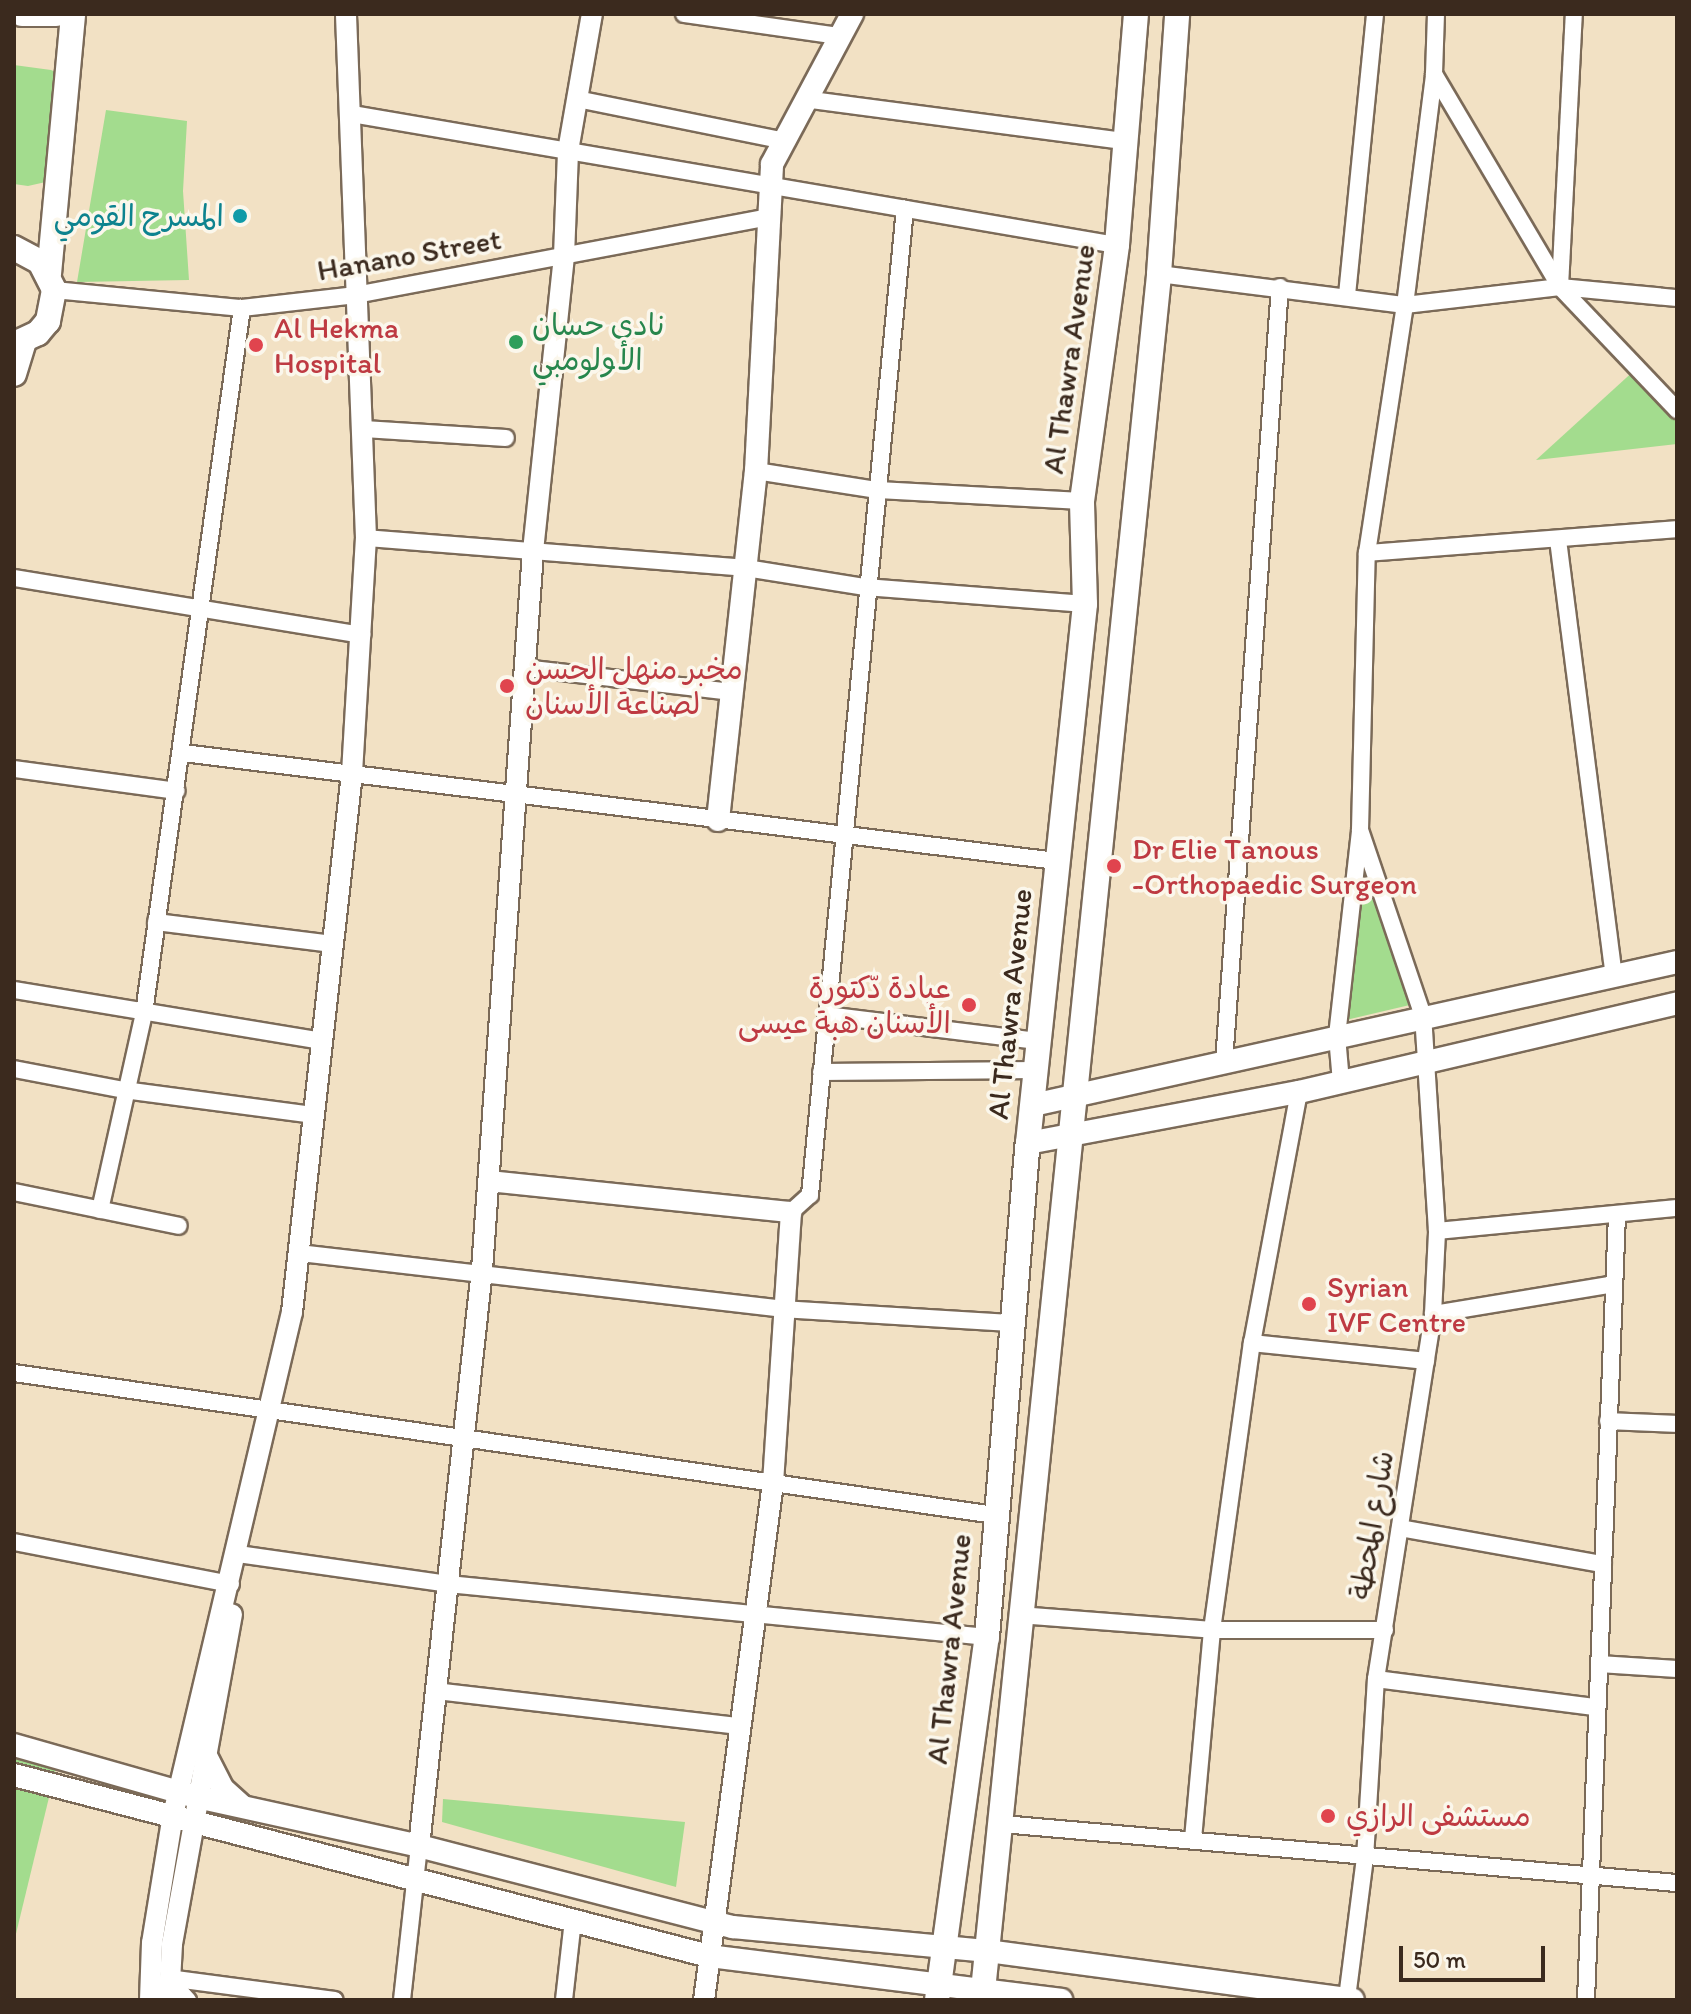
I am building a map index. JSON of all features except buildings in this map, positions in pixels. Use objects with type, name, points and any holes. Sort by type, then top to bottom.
[{"type":"main road","points":[[22,14],[56,14]]},
{"type":"main road","points":[[14,374],[19,342],[48,321],[73,14]]},
{"type":"main road","points":[[718,820],[756,471],[770,186],[781,140],[852,14]]},
{"type":"main road","name":"Al Thawra Avenue","points":[[937,1993],[987,1637],[1028,1143],[1085,604],[1082,501],[1117,245],[1136,14]]},
{"type":"main road","points":[[983,1996],[1002,1824],[1019,1615],[1072,1135],[1159,274],[1177,14]]},
{"type":"main road","points":[[14,248],[28,253],[52,282]]},
{"type":"main road","points":[[1033,1105],[1677,962]]},
{"type":"main road","points":[[1028,1143],[1299,1092],[1677,1003]]},
{"type":"main road","points":[[14,1745],[188,1794],[419,1846],[714,1922],[777,1934],[988,1951],[1350,1999]]},
{"type":"main road","points":[[205,1754],[223,1789],[243,1807]]},
{"type":"main road","points":[[14,1775],[416,1877],[709,1956],[937,1993],[1061,2000]]},
{"type":"street","points":[[150,2000],[152,1943],[188,1794],[220,1606],[231,1584],[271,1410],[300,1253],[352,773],[366,538],[346,14]]},
{"type":"street","points":[[402,2000],[482,1270],[533,551],[564,256],[568,151],[592,14]]},
{"type":"street","points":[[684,14],[839,36]]},
{"type":"street","points":[[1347,295],[1375,14]]},
{"type":"street","points":[[1341,1082],[1337,1036],[1360,830],[1367,553],[1405,305],[1434,74],[1436,14]]},
{"type":"street","points":[[1560,287],[1574,14]]},
{"type":"street","points":[[1434,74],[1560,287],[1677,410]]},
{"type":"street","points":[[577,99],[781,140]]},
{"type":"street","points":[[804,99],[1125,141]]},
{"type":"street","points":[[352,114],[1117,245]]},
{"type":"street","points":[[704,2000],[773,1483],[781,1309],[791,1212],[810,1195],[865,587],[878,490],[905,209]]},
{"type":"street","name":"Hanano Street","points":[[52,282],[242,308],[356,295],[769,217]]},
{"type":"street","points":[[1159,274],[1347,295],[1405,305],[1560,287],[1677,298]]},
{"type":"street","points":[[1224,1062],[1280,287]]},
{"type":"street","points":[[100,1210],[124,1090],[144,1013],[183,753],[242,308]]},
{"type":"street","points":[[364,429],[506,438]]},
{"type":"street","points":[[756,471],[878,490],[1082,501]]},
{"type":"street","points":[[1367,553],[1677,529]]},
{"type":"street","points":[[366,538],[746,568],[865,587],[1085,604]]},
{"type":"street","points":[[1558,540],[1614,977]]},
{"type":"street","points":[[14,578],[362,635]]},
{"type":"street","points":[[525,668],[733,692]]},
{"type":"street","points":[[183,753],[352,773],[515,798],[843,832],[1056,861]]},
{"type":"street","points":[[14,769],[177,791]]},
{"type":"street","name":"شارع المحطة","points":[[1350,1999],[1365,1858],[1376,1679],[1433,1314],[1437,1231],[1423,1016],[1360,830]]},
{"type":"street","points":[[156,922],[333,944]]},
{"type":"street","points":[[14,990],[322,1041]]},
{"type":"street","points":[[826,1015],[1039,1041]]},
{"type":"street","points":[[14,1069],[124,1090],[314,1115]]},
{"type":"street","points":[[821,1072],[1036,1070]]},
{"type":"street","points":[[1193,1839],[1212,1630],[1252,1343],[1299,1092]]},
{"type":"street","points":[[489,1181],[791,1212]]},
{"type":"street","points":[[14,1192],[179,1226]]},
{"type":"street","points":[[1437,1231],[1677,1208]]},
{"type":"street","points":[[1586,2000],[1617,1215]]},
{"type":"street","points":[[300,1253],[482,1270],[781,1309],[1011,1323]]},
{"type":"street","points":[[1433,1314],[1614,1284]]},
{"type":"street","points":[[1252,1343],[1426,1361]]},
{"type":"street","points":[[14,1373],[995,1515]]},
{"type":"street","points":[[1608,1421],[1677,1424]]},
{"type":"street","points":[[1400,1528],[1603,1564]]},
{"type":"street","points":[[14,1542],[231,1584]]},
{"type":"street","points":[[238,1554],[448,1584],[987,1637]]},
{"type":"street","points":[[188,1794],[205,1754],[233,1608],[231,1584]]},
{"type":"street","points":[[1019,1615],[1212,1630],[1385,1630]]},
{"type":"street","points":[[1599,1664],[1677,1669]]},
{"type":"street","points":[[1376,1679],[1596,1707]]},
{"type":"street","points":[[436,1691],[740,1726]]},
{"type":"street","points":[[169,2000],[168,1978],[183,1817]]},
{"type":"street","points":[[1002,1824],[1677,1883]]},
{"type":"street","points":[[564,2000],[573,1920]]},
{"type":"street","points":[[168,1978],[188,2000]]},
{"type":"street","points":[[168,1978],[335,2000]]},
{"type":"green space","points":[[14,65],[51,70],[67,77],[50,181],[28,186],[14,184]]},
{"type":"green space","points":[[106,110],[187,121],[183,191],[189,280],[77,282]]},
{"type":"green space","points":[[1637,368],[1677,410],[1677,444],[1536,460]]},
{"type":"green space","points":[[1364,858],[1414,1004],[1346,1020]]},
{"type":"green space","points":[[14,1745],[59,1756],[14,1942]]},
{"type":"green space","points":[[443,1799],[685,1822],[676,1887],[442,1822]]},
{"type":"place","name":"المسرح القومي","points":[[240,216]]},
{"type":"place","name":"نادي حسان الأولومبي","points":[[516,342]]},
{"type":"place","name":"Al Hekma Hospital","points":[[256,345]]},
{"type":"place","name":"مخبر منهل الحسن لصناعة الأسنان","points":[[507,686]]},
{"type":"place","name":"Dr Elie Tanous -Orthopaedic Surgeon","points":[[1114,866]]},
{"type":"place","name":"عيادة دّكتورة الأسنان هبة عيسى","points":[[969,1005]]},
{"type":"place","name":"Syrian IVF Centre","points":[[1309,1304]]},
{"type":"place","name":"مستشفى الرازي","points":[[1328,1816]]}]
